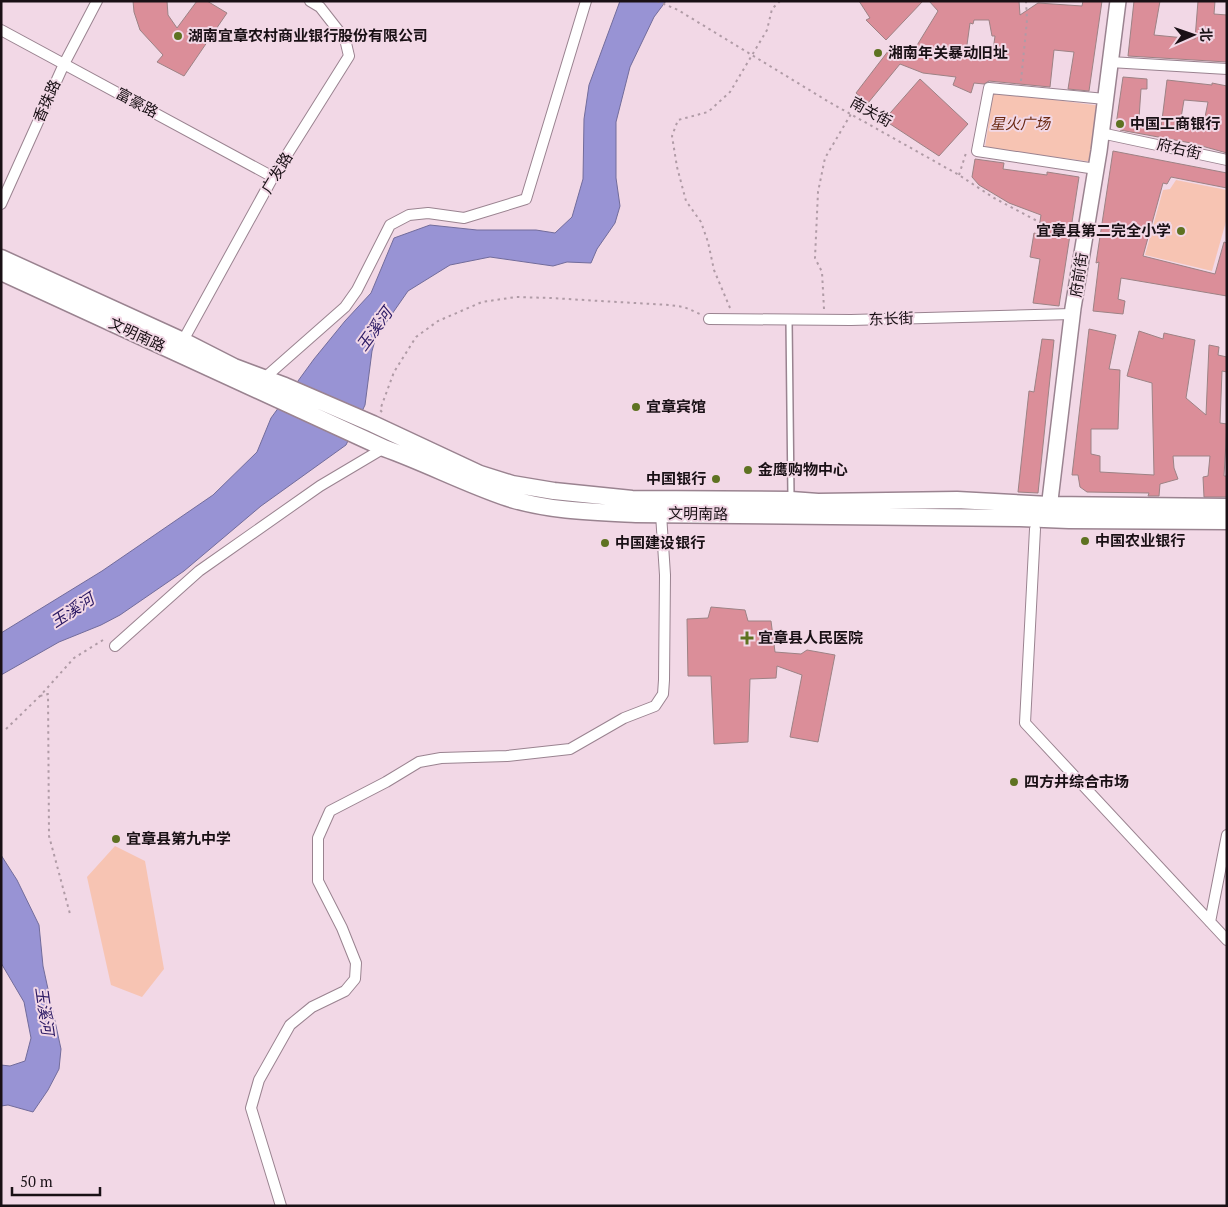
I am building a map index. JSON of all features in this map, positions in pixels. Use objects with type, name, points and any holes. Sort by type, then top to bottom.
[{"type":"main road","points":[[1,258],[180,347]]},
{"type":"main road","name":"文明南路","points":[[1,272],[180,347],[258,384],[273,397],[384,448],[406,455],[453,478],[509,498],[535,504],[589,511],[661,514],[791,508],[1020,518],[1049,512]]},
{"type":"main road","points":[[258,384],[285,386],[480,474],[512,484],[554,491],[632,499],[791,508]]},
{"type":"main road","points":[[1049,512],[1227,507]]},
{"type":"main road","points":[[1049,512],[1227,521]]},
{"type":"street","name":"香珠路","points":[[1,204],[64,64],[97,1]]},
{"type":"street","name":"广发路","points":[[180,347],[273,177],[349,56],[345,39],[320,7],[310,1]]},
{"type":"street","points":[[258,384],[344,307],[357,290],[390,225],[409,214],[428,213],[464,218],[526,199],[586,1]]},
{"type":"street","name":"府前街","points":[[1049,512],[1072,314],[1096,169],[1118,1]]},
{"type":"street","name":"富豪路","points":[[1,30],[273,177]]},
{"type":"street","points":[[1110,62],[1227,69]]},
{"type":"street","points":[[1096,169],[977,151],[988,88],[1105,100]]},
{"type":"street","name":"府右街","points":[[1101,133],[1227,160]]},
{"type":"street","name":"东长街","points":[[709,319],[824,320],[1072,314]]},
{"type":"street","points":[[115,646],[199,571],[320,486],[384,448]]},
{"type":"street","points":[[281,1206],[251,1108],[259,1080],[290,1025],[312,1006],[345,990],[355,979],[356,963],[342,928],[318,881],[318,838],[330,811],[420,762],[441,758],[507,756],[570,749],[624,718],[655,706],[663,694],[664,680],[664,575],[661,514]]},
{"type":"street","points":[[1034,530],[1025,723],[1227,940]]},
{"type":"street","points":[[1210,922],[1227,835]]},
{"type":"lane","points":[[789,320],[791,508]]},
{"type":"path","name":"南关街","points":[[657,1],[678,10],[851,114],[959,175],[994,198],[1056,231],[1071,232]]},
{"type":"path","points":[[738,320],[727,304],[714,270],[708,242],[701,222],[686,201],[677,167],[672,136],[678,120],[708,112],[730,92],[767,30],[772,9],[780,1]]},
{"type":"path","points":[[1021,91],[1027,20],[1026,1]]},
{"type":"path","points":[[824,320],[822,272],[815,258],[818,192],[825,158],[851,114]]},
{"type":"path","points":[[959,175],[966,152],[977,151]]},
{"type":"path","points":[[387,414],[380,410],[386,389],[394,372],[416,337],[438,321],[482,302],[516,297],[669,305],[684,307],[709,319]]},
{"type":"path","points":[[6,728],[40,696],[74,658],[103,640],[115,646]]},
{"type":"path","points":[[40,696],[48,694],[49,836],[70,914]]},
{"type":"green space","name":"星火广场","points":[[993,92],[1102,106],[1094,162],[985,148]]},
{"type":"green space","points":[[1176,180],[1227,190],[1227,218],[1212,271],[1145,255],[1163,190],[1170,189]]},
{"type":"green space","points":[[115,846],[145,861],[164,969],[142,997],[111,985],[87,877]]},
{"type":"water","name":"玉溪河","points":[[620,1],[666,1],[654,17],[630,67],[616,122],[616,178],[620,206],[615,223],[597,249],[591,263],[567,262],[553,266],[490,257],[450,265],[408,291],[376,337],[372,351],[365,405],[346,445],[261,506],[184,571],[120,615],[59,642],[1,675],[1,633],[102,571],[213,495],[257,452],[271,418],[314,359],[371,293],[394,238],[430,225],[477,230],[536,230],[555,233],[572,217],[583,179],[584,119],[589,85]]},
{"type":"water","name":"玉溪河","points":[[1,855],[17,880],[39,925],[43,966],[61,1049],[59,1069],[33,1112],[8,1105],[1,1106],[1,1065],[10,1066],[25,1061],[31,1038],[24,1002],[1,963]]},
{"type":"building","name":"湖南宜章农村商业银行股份有限公司","points":[[133,1],[167,1],[168,15],[177,28],[197,1],[207,1],[227,13],[184,76],[157,62],[163,55],[140,30],[134,12]]},
{"type":"building","points":[[859,1],[923,1],[886,40],[866,20],[870,18]]},
{"type":"building","points":[[929,1],[1019,1],[1020,15],[1038,3],[1082,6],[1083,1],[1102,1],[1089,91],[1068,89],[1074,52],[1054,50],[1050,87],[989,81],[984,84],[974,83],[971,93],[953,85],[956,77],[923,73],[900,64],[868,103],[856,93],[892,46],[908,60],[938,11]],"holes":[[[974,20],[989,20],[992,36],[995,36],[992,58],[966,52],[970,23],[973,24]]]},
{"type":"building","points":[[1134,1],[1160,1],[1154,35],[1195,39],[1198,1],[1215,1],[1214,14],[1227,15],[1227,62],[1128,56]]},
{"type":"building","points":[[1123,77],[1147,79],[1147,89],[1141,89],[1139,118],[1161,128],[1167,80],[1227,86],[1227,153],[1191,143],[1120,130],[1116,125]],"holes":[[[1184,100],[1208,102],[1203,127],[1180,124]]]},
{"type":"building","points":[[920,79],[968,124],[939,156],[884,120]]},
{"type":"building","points":[[1113,151],[1227,173],[1227,188],[1171,177],[1167,184],[1163,183],[1143,256],[1215,274],[1224,242],[1227,243],[1227,296],[1121,278],[1118,299],[1125,301],[1123,314],[1093,311],[1099,262],[1096,263]]},
{"type":"building","points":[[975,159],[1004,163],[1003,169],[1047,175],[1047,172],[1079,177],[1059,306],[1033,303],[1040,259],[1030,257],[1034,233],[1038,234],[1041,215],[1009,203],[979,185],[972,177]]},
{"type":"building","points":[[1089,329],[1116,335],[1109,369],[1120,370],[1118,429],[1091,429],[1091,454],[1100,456],[1100,472],[1154,475],[1152,383],[1127,376],[1139,331],[1163,339],[1164,333],[1195,340],[1186,398],[1206,415],[1209,345],[1219,347],[1218,355],[1227,357],[1227,372],[1222,371],[1220,423],[1227,424],[1224,476],[1227,476],[1227,497],[1204,497],[1203,477],[1208,476],[1210,456],[1173,456],[1174,468],[1178,479],[1160,484],[1159,496],[1148,496],[1149,493],[1087,492],[1080,487],[1078,475],[1072,475]]},
{"type":"building","points":[[1042,339],[1054,340],[1038,493],[1018,492],[1029,391],[1034,392]]},
{"type":"building","points":[[711,607],[745,610],[748,621],[771,621],[775,652],[801,654],[807,650],[835,655],[818,742],[790,737],[802,675],[777,666],[776,678],[750,679],[748,742],[714,744],[711,676],[688,676],[687,619],[708,618]]},
{"type":"place","name":"湖南宜章农村商业银行股份有限公司","points":[[178,36]]},
{"type":"place","name":"湘南年关暴动旧址","points":[[878,53]]},
{"type":"place","name":"中国工商银行","points":[[1120,124]]},
{"type":"place","name":"宜章县第二完全小学","points":[[1181,231]]},
{"type":"place","name":"宜章宾馆","points":[[636,407]]},
{"type":"place","name":"金鹰购物中心","points":[[748,470]]},
{"type":"place","name":"中国银行","points":[[716,479]]},
{"type":"place","name":"中国农业银行","points":[[1085,541]]},
{"type":"place","name":"中国建设银行","points":[[605,543]]},
{"type":"place","name":"宜章县人民医院","points":[[747,638]]},
{"type":"place","name":"四方井综合市场","points":[[1014,782]]},
{"type":"place","name":"宜章县第九中学","points":[[116,839]]}]
